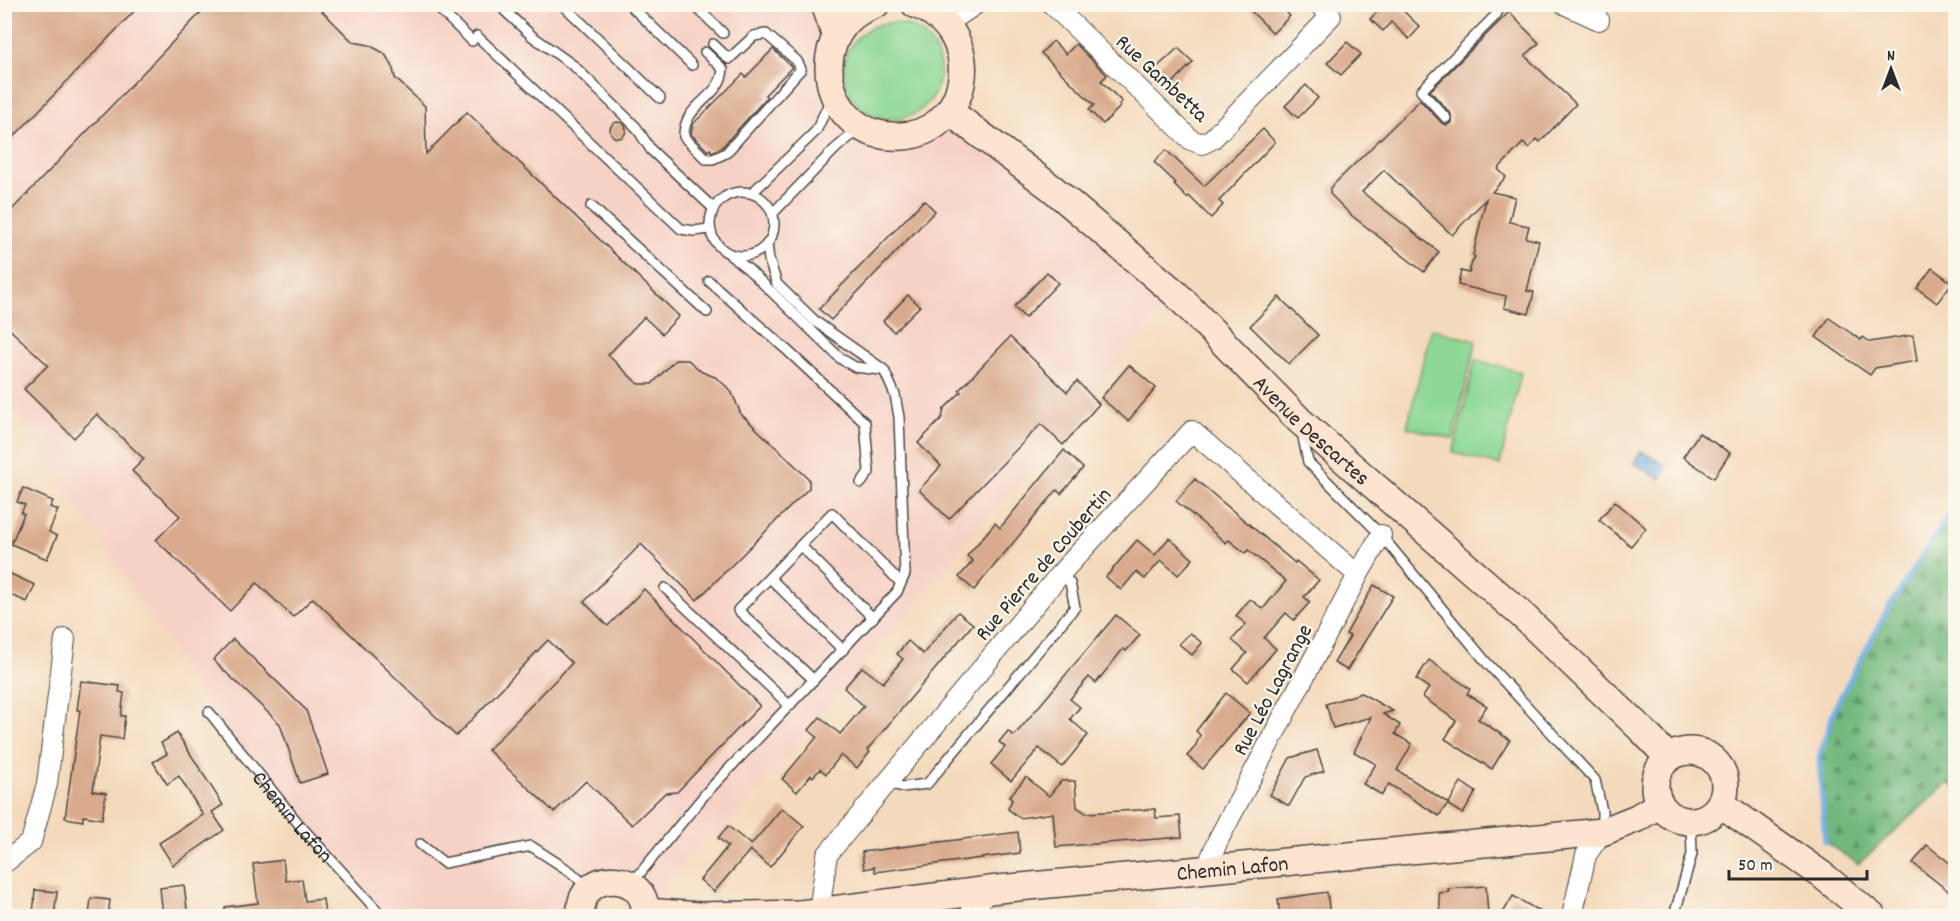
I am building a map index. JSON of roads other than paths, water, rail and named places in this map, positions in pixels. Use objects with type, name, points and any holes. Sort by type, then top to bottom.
[{"type":"main road","points":[[825,4],[836,36]]},
{"type":"main road","points":[[873,5],[846,23],[836,36],[830,52],[828,74],[833,94],[840,108],[862,128],[877,134],[893,136],[910,135],[939,121],[949,111],[958,95],[963,77],[962,58],[957,40],[946,24],[927,9],[915,4]]},
{"type":"main road","name":"Avenue Descartes","points":[[949,111],[1053,189],[1176,294],[1300,421],[1523,616],[1669,758]]},
{"type":"main road","points":[[1692,751],[1704,754],[1714,760],[1725,781],[1725,793],[1721,804],[1708,816],[1691,822],[1673,817],[1660,804],[1656,794],[1657,774],[1669,758],[1680,753],[1692,751]]},
{"type":"main road","name":"Chemin Lafon","points":[[646,914],[699,916],[801,914],[988,890],[1602,832],[1637,818],[1660,804]]},
{"type":"main road","points":[[1721,804],[1822,876],[1872,916]]},
{"type":"main road","points":[[581,916],[583,900],[589,890],[598,883],[609,880],[621,880],[631,884],[642,897],[646,914]]},
{"type":"street","points":[[946,24],[976,4]]},
{"type":"street","name":"Rue Gambetta","points":[[1052,4],[1191,140],[1202,144],[1212,140],[1331,16],[1319,4]]},
{"type":"street","points":[[1564,4],[1601,12]]},
{"type":"street","name":"Rue Pierre de Coubertin","points":[[801,914],[827,855],[1061,573],[1192,431],[1358,575]]},
{"type":"street","name":"Rue Léo Lagrange","points":[[1207,868],[1218,840],[1381,535]]},
{"type":"street","points":[[4,863],[31,842],[44,793],[65,639]]},
{"type":"street","points":[[1572,916],[1586,855],[1602,832]]},
{"type":"street","points":[[969,916],[988,890]]},
{"type":"lane","points":[[434,4],[681,229],[694,231],[709,229]]},
{"type":"lane","points":[[562,4],[660,98]]},
{"type":"lane","points":[[629,4],[692,66]]},
{"type":"lane","points":[[693,4],[723,33]]},
{"type":"lane","points":[[1446,118],[1421,91],[1496,15],[1501,4]]},
{"type":"lane","points":[[505,11],[532,36],[574,66],[636,127],[651,150],[713,208]]},
{"type":"lane","points":[[705,52],[723,69],[722,81],[685,121],[684,137],[706,159],[713,159],[726,153],[801,69],[766,34],[754,36],[729,59],[713,44]]},
{"type":"lane","points":[[752,193],[816,131],[833,94]]},
{"type":"lane","points":[[773,213],[835,149],[862,128]]},
{"type":"lane","points":[[724,251],[742,257],[752,255],[767,244],[773,234],[773,213],[768,204],[752,193],[736,192],[720,199],[713,208],[710,218],[709,229],[713,239],[724,251],[748,269],[841,359],[855,367],[884,370]]},
{"type":"lane","points":[[591,206],[707,312]]},
{"type":"lane","points":[[631,884],[706,793],[897,592],[905,574],[899,417],[895,395],[884,370],[816,322],[777,284],[769,260],[767,244]]},
{"type":"lane","points":[[709,281],[789,351],[865,423],[869,472],[861,483]]},
{"type":"lane","points":[[1300,421],[1308,462],[1381,535],[1487,663],[1595,780],[1602,811],[1602,832]]},
{"type":"lane","points":[[814,680],[738,610],[832,513],[901,583]]},
{"type":"lane","points":[[801,546],[873,618]]},
{"type":"lane","points":[[887,783],[903,787],[927,784],[1075,607],[1070,583],[1061,573]]},
{"type":"lane","points":[[770,578],[843,650]]},
{"type":"lane","points":[[665,588],[790,706]]},
{"type":"lane","name":"Chemin Lafon","points":[[209,712],[298,823],[382,916]]},
{"type":"lane","points":[[1674,916],[1692,854],[1691,822]]},
{"type":"lane","points":[[420,844],[444,863],[531,846],[572,872],[589,890]]},
{"type":"water","points":[[1641,451],[1667,467],[1660,479],[1634,463]]},
{"type":"waterway","points":[[1825,842],[1819,757],[1835,707],[1889,607],[1956,504]]}]
